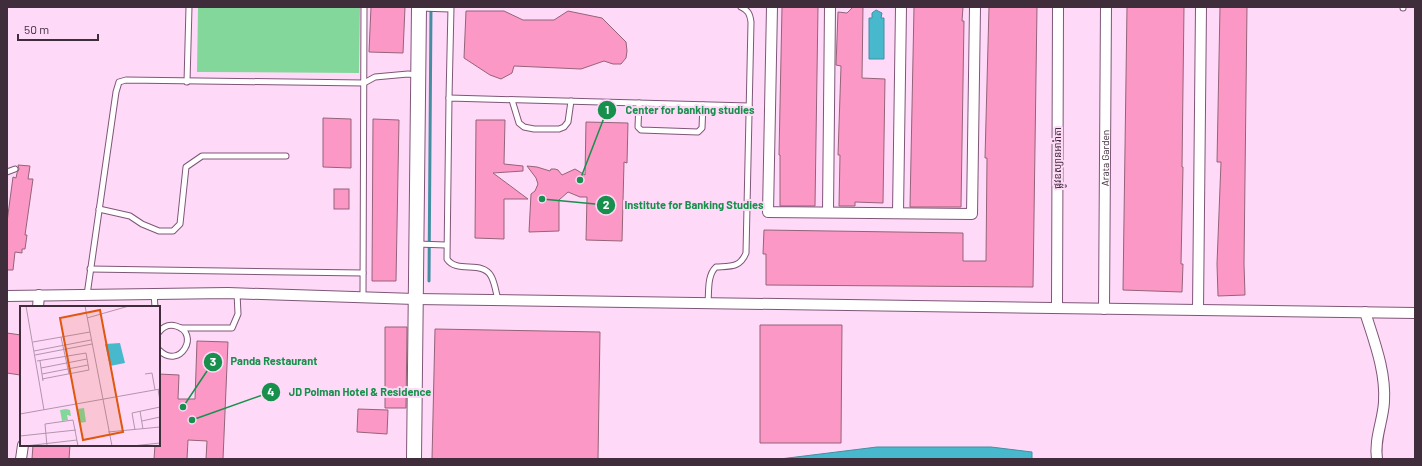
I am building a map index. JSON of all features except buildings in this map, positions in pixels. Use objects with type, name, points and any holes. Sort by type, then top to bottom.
[{"type":"street","points":[[772,7],[768,212],[972,214],[975,7]]},
{"type":"street","points":[[828,212],[830,7]]},
{"type":"street","points":[[898,213],[901,7]]},
{"type":"street","name":"ផ្លូវឧស្យានអារ៉ាតា","points":[[1056,308],[1058,7]]},
{"type":"street","name":"Arata Garden","points":[[1104,309],[1106,7]]},
{"type":"street","points":[[1198,310],[1201,7]]},
{"type":"street","points":[[414,459],[415,299],[419,244],[418,75],[420,8]]},
{"type":"street","points":[[7,296],[237,293],[415,299],[1415,313]]},
{"type":"street","points":[[38,306],[39,295]]},
{"type":"street","points":[[1365,312],[1378,356],[1384,384],[1384,404],[1376,450],[1377,459]]},
{"type":"street","points":[[21,459],[23,446]]},
{"type":"lane","points":[[187,82],[189,7]]},
{"type":"lane","points":[[363,297],[364,7]]},
{"type":"lane","points":[[708,303],[710,277],[713,270],[716,267],[734,266],[738,264],[746,253],[751,16],[747,9],[741,7]]},
{"type":"lane","points":[[420,8],[450,8],[447,259],[454,266],[483,269],[491,276],[498,300]]},
{"type":"lane","points":[[87,295],[98,209],[116,92],[119,82],[126,80],[187,82],[364,83],[375,77],[408,74],[418,75]]},
{"type":"lane","points":[[449,98],[749,106]]},
{"type":"lane","points":[[512,100],[519,123],[524,127],[534,129],[560,129],[564,127],[568,122],[571,101]]},
{"type":"lane","points":[[639,103],[638,128],[641,130],[698,132],[702,128],[703,105]]},
{"type":"lane","points":[[98,209],[130,216],[142,224],[159,231],[173,231],[180,224],[186,167],[202,156],[286,156]]},
{"type":"lane","points":[[7,172],[15,169]]},
{"type":"lane","points":[[419,244],[446,245]]},
{"type":"lane","points":[[90,269],[363,273]]},
{"type":"lane","points":[[160,328],[172,325],[181,328],[232,328],[238,314],[237,293]]},
{"type":"lane","points":[[154,294],[155,306]]},
{"type":"lane","points":[[160,351],[168,356],[178,355],[183,352],[187,342],[187,337],[181,328]]},
{"type":"green space","points":[[198,7],[360,7],[359,73],[197,72]]},
{"type":"water","points":[[876,10],[882,13],[881,18],[884,18],[884,59],[869,59],[869,18],[872,18],[872,13]]},
{"type":"water","points":[[877,447],[991,447],[1032,452],[1032,459],[780,459]]},
{"type":"waterway","points":[[429,281],[431,7]]},
{"type":"place","name":"Center for banking studies","points":[[580,180]]},
{"type":"place","name":"Institute for Banking Studies","points":[[542,199]]},
{"type":"place","name":"Panda Restaurant","points":[[183,407]]},
{"type":"place","name":"JD Polman Hotel & Residence","points":[[192,420]]}]
